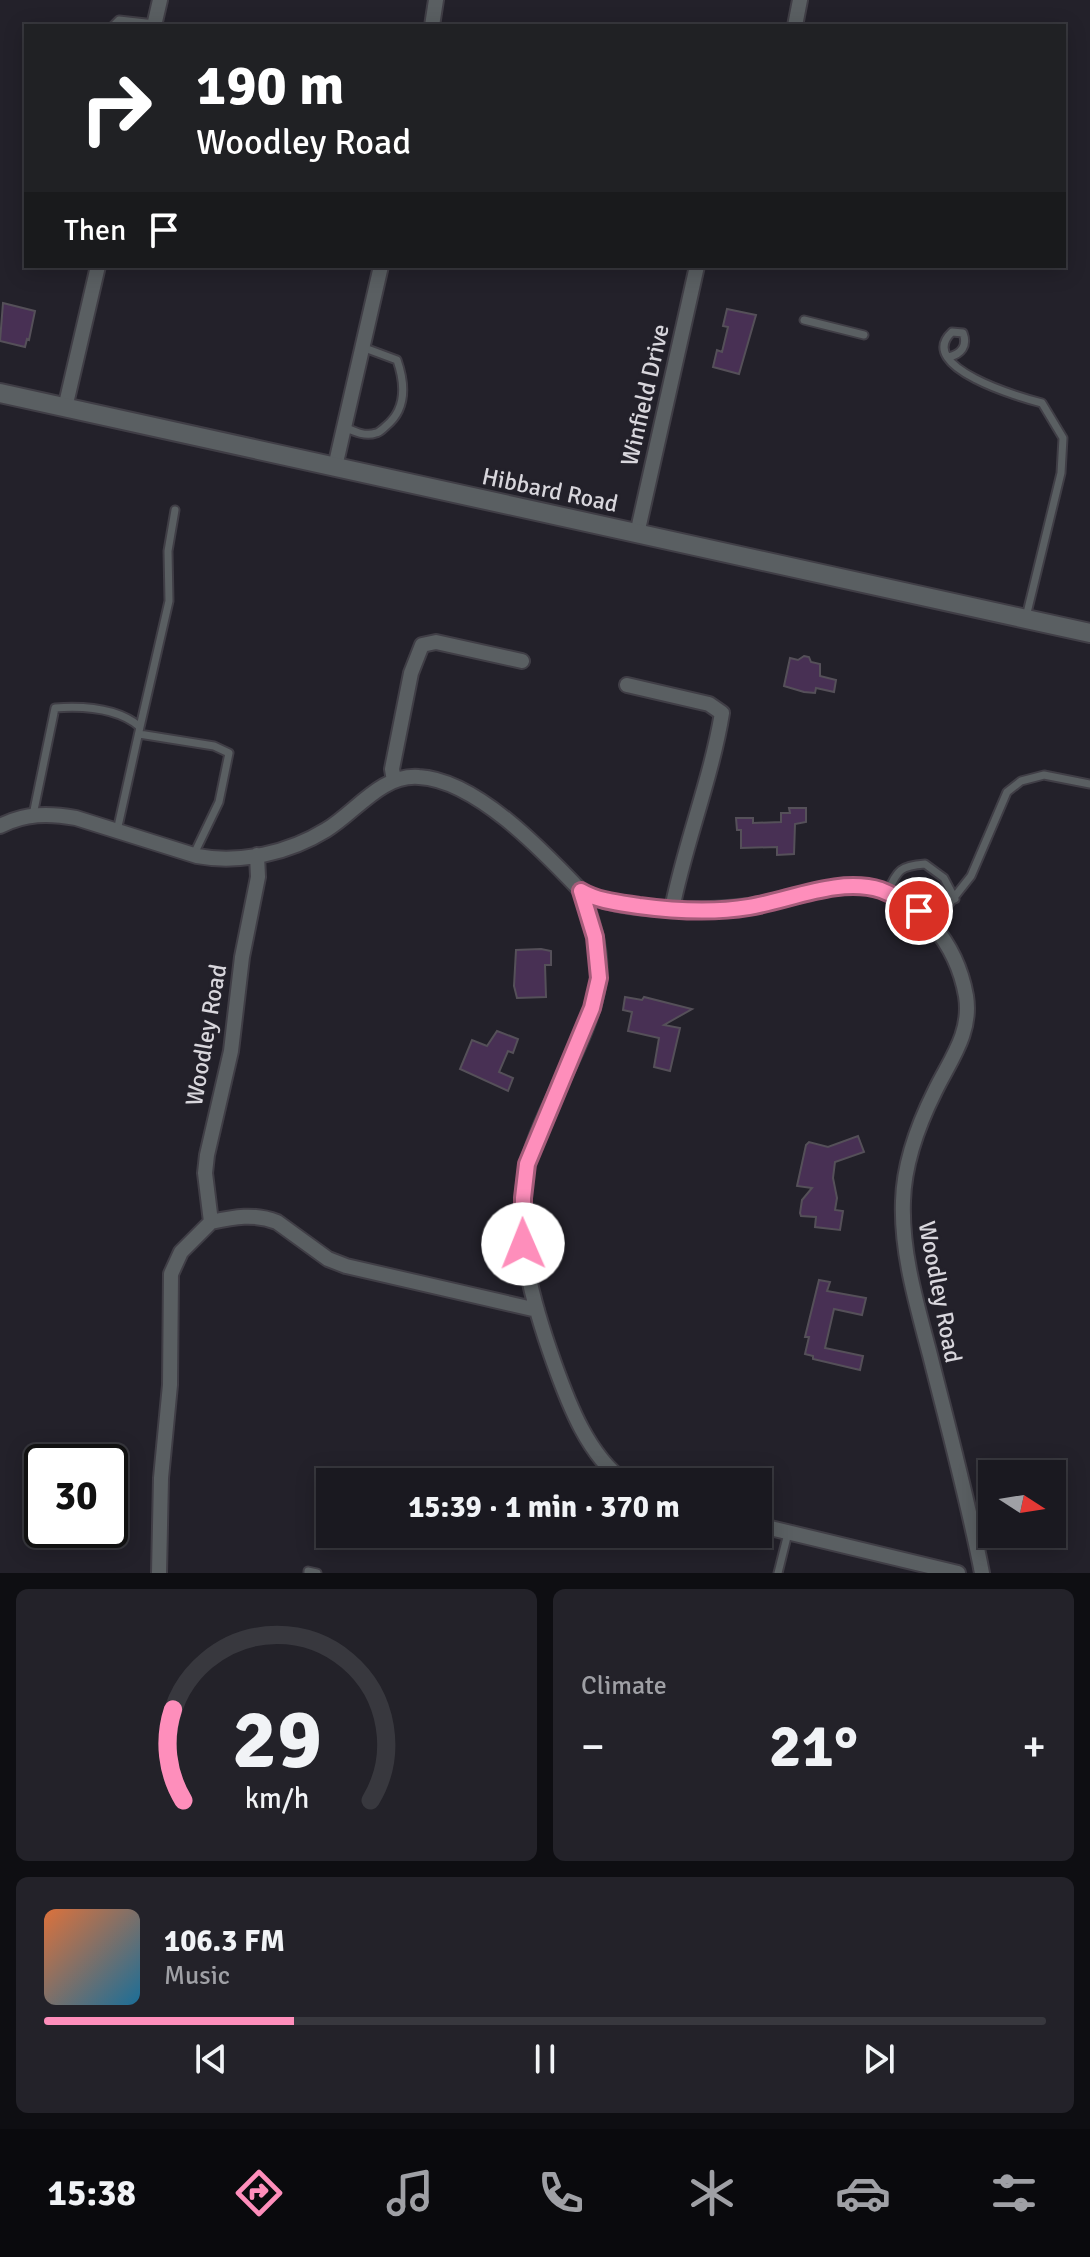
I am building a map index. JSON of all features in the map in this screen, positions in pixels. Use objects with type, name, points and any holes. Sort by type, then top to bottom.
[{"type":"street","points":[[154,24],[160,0]]},
{"type":"street","points":[[432,24],[436,0]]},
{"type":"street","points":[[795,24],[800,0]]},
{"type":"street","points":[[65,408],[98,268]]},
{"type":"street","points":[[335,467],[381,268]]},
{"type":"street","name":"Winfield Drive","points":[[637,534],[697,268]]},
{"type":"street","name":"Hibbard Road","points":[[0,393],[1089,631]]},
{"type":"street","points":[[0,826],[33,815],[76,818],[214,859],[257,855],[303,842],[326,830],[394,781],[392,769],[408,687],[422,645],[436,642],[522,661]]},
{"type":"street","points":[[627,685],[709,704],[722,713],[704,796],[681,864],[672,909]]},
{"type":"street","name":"Woodley Road","points":[[394,781],[420,777],[434,780],[486,804],[589,896],[672,909],[720,910],[850,886],[865,887],[887,893],[919,911],[946,941],[956,961],[966,998],[966,1024],[963,1037],[935,1091],[913,1146],[904,1179],[903,1225],[911,1279],[982,1573]]},
{"type":"street","name":"Woodley Road","points":[[211,1222],[205,1173],[207,1155],[231,1051],[242,957],[258,877],[257,855]]},
{"type":"street","name":"Woodley Road","points":[[581,891],[595,937],[599,978],[592,1008],[533,1149],[524,1181],[523,1244],[537,1310],[559,1377],[584,1431],[607,1468]]},
{"type":"street","points":[[159,1573],[161,1478],[170,1385],[171,1274],[181,1252],[211,1222],[239,1216],[268,1218],[328,1259],[346,1266],[537,1310]]},
{"type":"street","points":[[772,1529],[958,1573]]},
{"type":"lane","points":[[115,24],[119,20],[147,24]]},
{"type":"lane","points":[[804,320],[864,335]]},
{"type":"lane","points":[[344,427],[361,434],[377,433],[393,420],[403,399],[402,373],[397,360],[362,347]]},
{"type":"lane","points":[[949,357],[950,362],[975,380],[1042,403],[1063,438],[1061,473],[1026,619]]},
{"type":"lane","points":[[117,831],[169,601],[168,551],[175,510]]},
{"type":"lane","points":[[33,815],[55,708],[84,706],[131,719],[139,731],[214,746],[229,753],[219,802],[194,854]]},
{"type":"lane","points":[[933,924],[971,876],[1007,792],[1021,781],[1044,775],[1090,784]]},
{"type":"lane","points":[[887,893],[897,873],[905,866],[925,864],[944,878],[955,899]]},
{"type":"lane","points":[[778,1573],[788,1533]]},
{"type":"lane","points":[[308,1573],[317,1573]]},
{"type":"building","points":[[3,303],[35,311],[25,347],[0,341]]},
{"type":"building","points":[[727,309],[756,315],[739,374],[713,367],[717,350],[722,352],[728,327],[723,326]]},
{"type":"building","points":[[804,656],[820,664],[820,676],[836,680],[834,692],[816,688],[815,693],[804,692],[784,686],[790,658],[798,660]]},
{"type":"building","points":[[789,808],[806,808],[806,822],[795,824],[794,854],[777,855],[777,847],[741,848],[741,830],[737,830],[736,818],[753,818],[753,823],[781,822],[781,813],[790,813]]},
{"type":"building","points":[[516,950],[551,951],[551,965],[545,965],[546,997],[517,998],[514,986]]},
{"type":"building","points":[[625,997],[642,1000],[644,997],[692,1009],[664,1025],[680,1028],[670,1071],[654,1067],[659,1038],[628,1031],[632,1012],[623,1010]]},
{"type":"building","points":[[497,1031],[518,1039],[513,1053],[508,1051],[499,1072],[513,1078],[508,1091],[460,1069],[472,1040],[487,1046]]},
{"type":"building","points":[[858,1136],[864,1152],[835,1162],[835,1210],[843,1211],[840,1230],[815,1227],[816,1217],[801,1216],[800,1213],[802,1200],[812,1188],[797,1186],[806,1145],[809,1142],[828,1147]]},
{"type":"building","points":[[819,1280],[830,1282],[827,1291],[866,1298],[862,1315],[834,1309],[825,1348],[863,1356],[860,1370],[813,1359],[813,1356],[805,1354],[809,1337],[805,1337]]},
{"type":"route","points":[[523,1244],[527,1164],[597,991],[599,965],[595,937],[581,891],[615,902],[687,911],[749,907],[850,886],[881,890],[919,911]]}]
